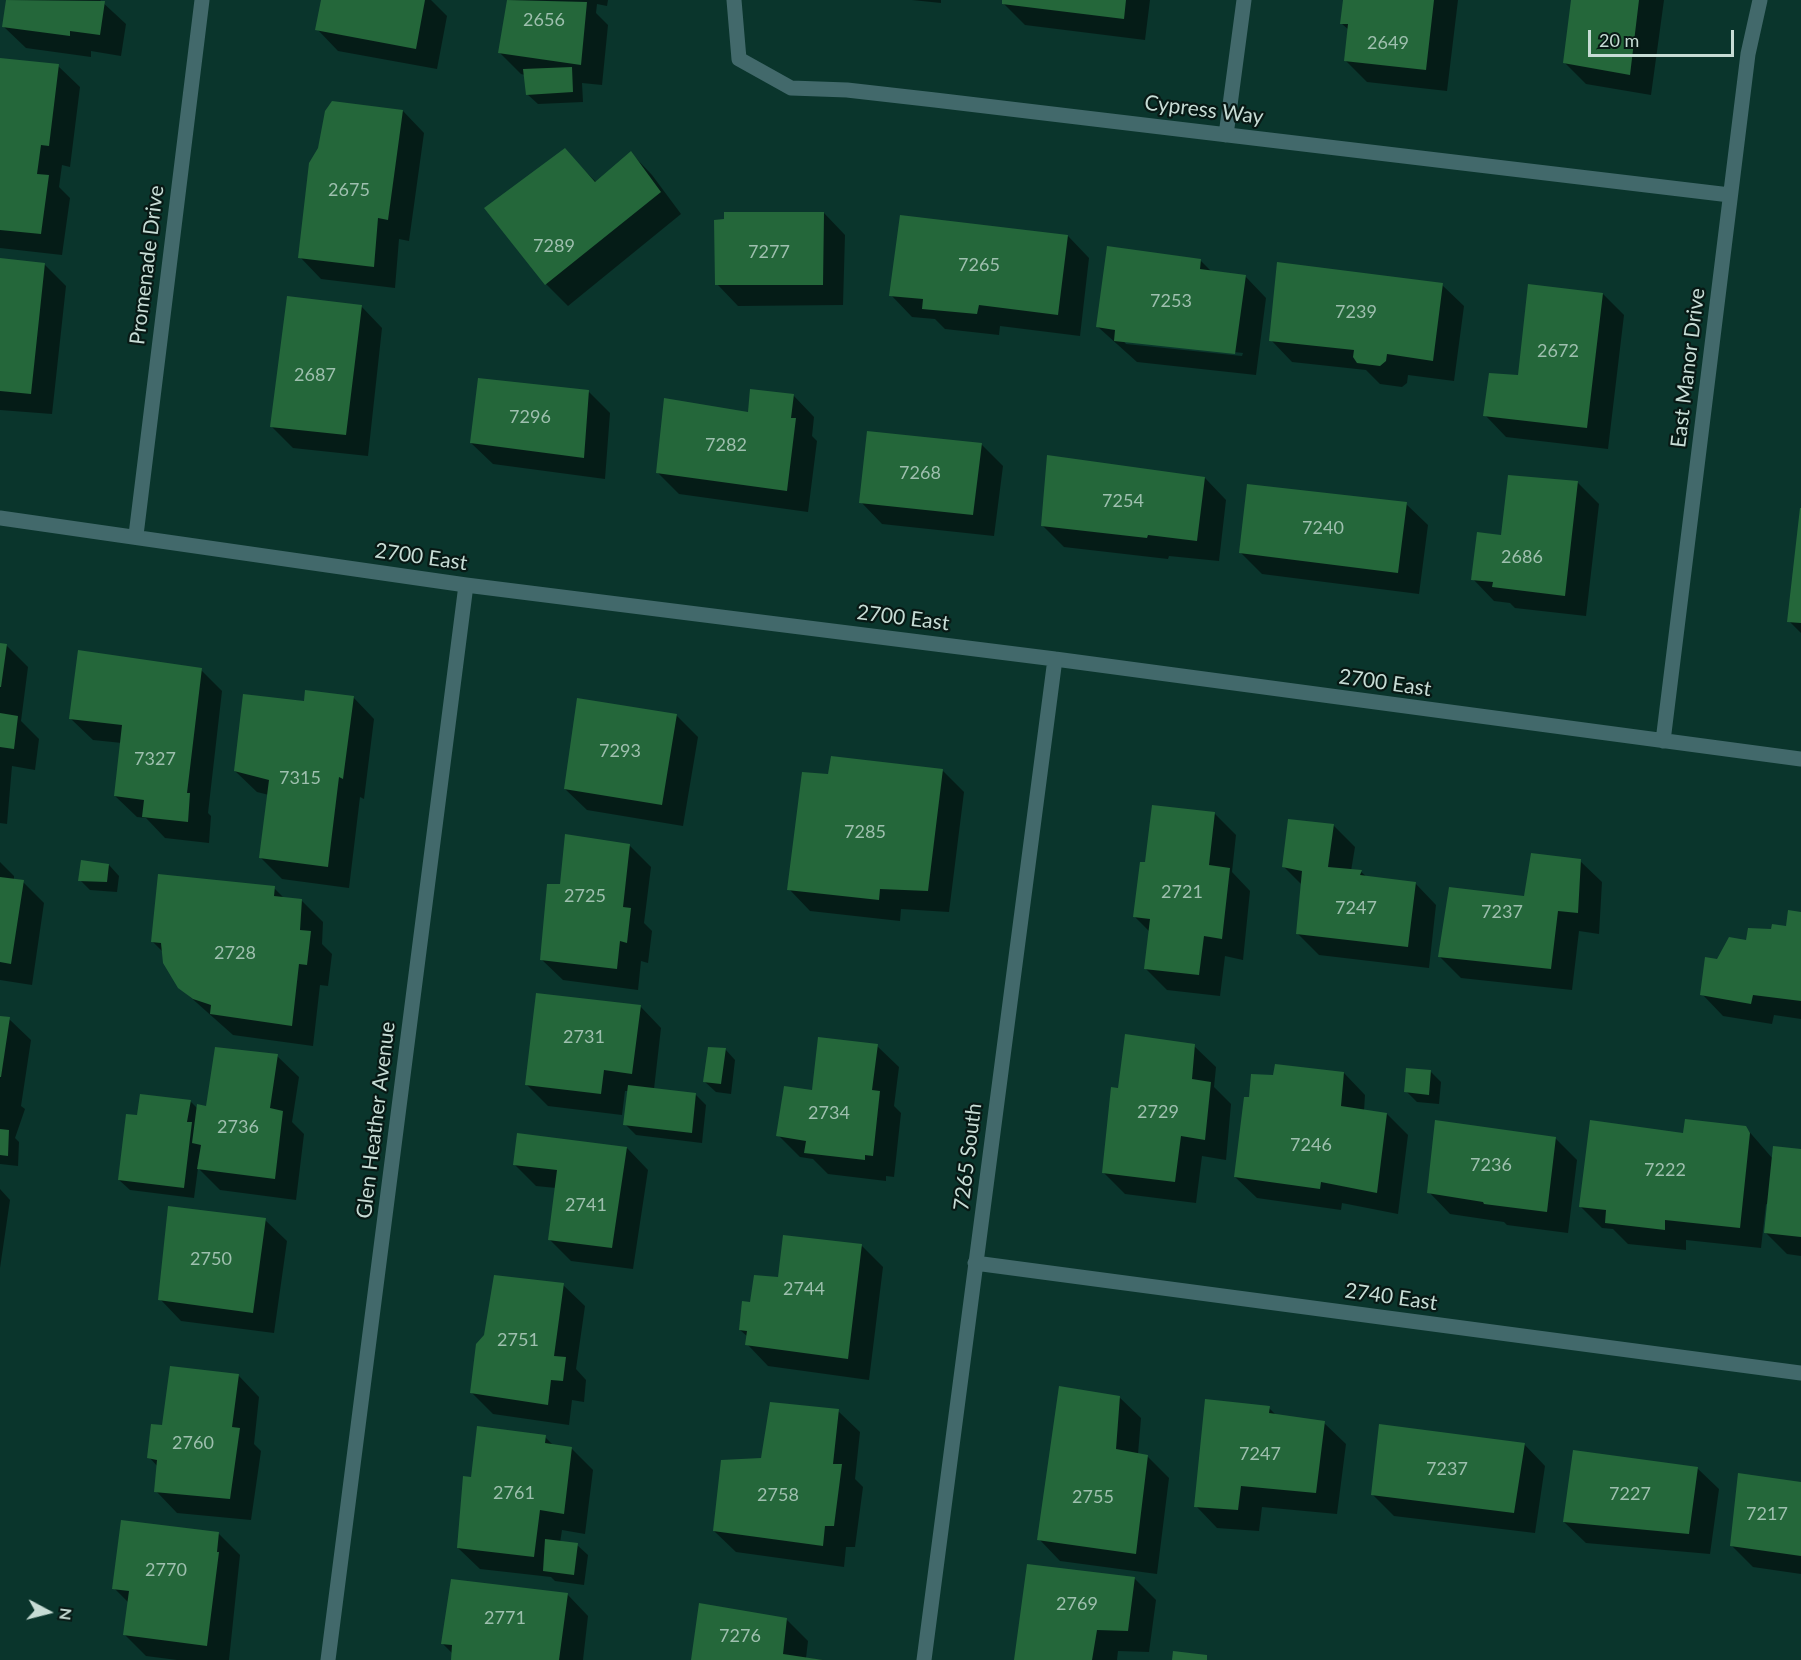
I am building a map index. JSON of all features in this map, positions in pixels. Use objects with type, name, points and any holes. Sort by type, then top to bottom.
[{"type":"street","name":"Promenade Drive","points":[[136,535],[202,0]]},
{"type":"street","name":"Cypress Way","points":[[734,0],[739,59],[790,88],[847,90],[1730,195]]},
{"type":"street","points":[[1226,135],[1244,0]]},
{"type":"street","name":"East Manor Drive","points":[[1663,741],[1748,54],[1760,0]]},
{"type":"street","name":"2700 East","points":[[0,518],[136,535],[466,585],[1054,659],[1801,759]]},
{"type":"street","name":"Glen Heather Avenue","points":[[328,1660],[466,585]]},
{"type":"street","name":"7265 South","points":[[924,1660],[1054,659]]},
{"type":"street","name":"2740 East","points":[[975,1263],[1801,1372]]},
{"type":"building","points":[[6,0],[105,1],[100,35],[70,31],[70,36],[2,27]]},
{"type":"building","points":[[321,0],[425,0],[416,49],[315,30]]},
{"type":"building","points":[[507,0],[587,2],[581,65],[498,53]]},
{"type":"building","points":[[1002,0],[1126,0],[1124,19],[1002,4]]},
{"type":"building","points":[[1343,0],[1434,0],[1426,70],[1344,61],[1348,24],[1340,24]]},
{"type":"building","points":[[1571,0],[1639,0],[1630,75],[1563,63]]},
{"type":"building","points":[[0,58],[59,64],[49,146],[41,145],[37,174],[49,175],[41,234],[0,230]]},
{"type":"building","points":[[572,67],[573,92],[526,95],[523,69]]},
{"type":"building","points":[[332,101],[403,110],[388,220],[378,218],[374,267],[298,258],[309,163],[318,148],[325,111]]},
{"type":"building","points":[[565,148],[595,182],[631,151],[661,192],[545,285],[484,208]]},
{"type":"building","points":[[724,212],[824,212],[823,285],[715,285],[714,220],[724,219]]},
{"type":"building","points":[[900,215],[1068,235],[1058,315],[979,305],[977,314],[922,309],[923,299],[889,296]]},
{"type":"building","points":[[1107,246],[1201,259],[1200,269],[1246,275],[1235,354],[1114,341],[1115,330],[1096,327]]},
{"type":"building","points":[[0,258],[45,263],[31,394],[0,391]]},
{"type":"building","points":[[1277,262],[1443,283],[1433,361],[1387,354],[1386,361],[1380,366],[1357,363],[1353,357],[1354,350],[1269,341]]},
{"type":"building","points":[[1528,284],[1603,293],[1587,428],[1483,416],[1489,373],[1518,375]]},
{"type":"building","points":[[287,296],[362,305],[346,435],[270,427]]},
{"type":"building","points":[[478,378],[589,390],[584,458],[470,443]]},
{"type":"building","points":[[750,389],[794,394],[791,418],[796,418],[787,491],[656,473],[664,398],[748,412]]},
{"type":"building","points":[[867,431],[982,443],[973,515],[859,503]]},
{"type":"building","points":[[1047,455],[1205,477],[1197,541],[1041,526]]},
{"type":"building","points":[[1508,475],[1578,481],[1565,596],[1492,587],[1493,582],[1471,580],[1477,532],[1501,535]]},
{"type":"building","points":[[1247,484],[1407,502],[1398,573],[1239,553]]},
{"type":"building","points":[[1801,508],[1801,623],[1787,622]]},
{"type":"building","points":[[0,643],[7,644],[1,687],[0,687]]},
{"type":"building","points":[[78,650],[202,668],[187,793],[190,793],[188,822],[142,817],[144,800],[114,796],[122,725],[69,719]]},
{"type":"building","points":[[305,690],[354,696],[343,779],[339,777],[328,867],[259,858],[269,780],[234,771],[243,694],[304,701]]},
{"type":"building","points":[[577,698],[677,714],[662,805],[564,789]]},
{"type":"building","points":[[0,713],[18,716],[14,749],[0,747]]},
{"type":"building","points":[[831,756],[943,769],[928,891],[880,889],[879,900],[787,890],[802,772],[828,774]]},
{"type":"building","points":[[1152,805],[1215,812],[1209,865],[1230,868],[1222,939],[1204,936],[1199,975],[1144,969],[1150,919],[1133,917],[1140,862],[1145,862]]},
{"type":"building","points":[[1288,819],[1334,824],[1328,867],[1362,870],[1360,875],[1416,882],[1408,947],[1296,934],[1302,871],[1282,867]]},
{"type":"building","points":[[565,834],[630,844],[623,907],[631,908],[627,943],[620,941],[617,969],[540,960],[547,884],[560,884]]},
{"type":"building","points":[[1531,853],[1581,859],[1578,913],[1558,911],[1551,969],[1438,957],[1449,887],[1524,896]]},
{"type":"building","points":[[81,860],[109,864],[107,882],[78,881]]},
{"type":"building","points":[[158,874],[275,886],[274,896],[302,899],[300,930],[311,931],[307,965],[299,964],[292,1026],[210,1014],[211,1005],[193,999],[178,988],[163,963],[161,943],[151,942]]},
{"type":"building","points":[[0,877],[24,880],[11,964],[0,962]]},
{"type":"building","points":[[1788,910],[1801,912],[1801,1001],[1753,995],[1751,1004],[1700,995],[1705,957],[1717,959],[1729,937],[1746,940],[1748,928],[1771,929],[1772,924],[1786,926]]},
{"type":"building","points":[[536,993],[641,1005],[632,1074],[604,1070],[601,1094],[525,1085]]},
{"type":"building","points":[[0,1016],[10,1017],[1,1077],[0,1077]]},
{"type":"building","points":[[1125,1034],[1195,1044],[1192,1079],[1211,1082],[1205,1140],[1181,1136],[1175,1182],[1102,1173],[1111,1087],[1118,1088]]},
{"type":"building","points":[[818,1037],[878,1044],[872,1090],[880,1091],[873,1156],[865,1155],[865,1160],[804,1153],[806,1141],[776,1136],[784,1086],[812,1090]]},
{"type":"building","points":[[215,1047],[278,1054],[270,1108],[283,1111],[275,1179],[197,1169],[201,1145],[192,1143],[197,1104],[206,1106]]},
{"type":"building","points":[[708,1047],[726,1048],[721,1084],[703,1082]]},
{"type":"building","points":[[1275,1064],[1344,1072],[1341,1106],[1387,1113],[1377,1193],[1321,1182],[1320,1189],[1234,1177],[1244,1097],[1249,1097],[1251,1074],[1273,1075]]},
{"type":"building","points":[[1406,1068],[1431,1070],[1429,1095],[1404,1092]]},
{"type":"building","points":[[628,1085],[696,1093],[692,1133],[623,1125]]},
{"type":"building","points":[[140,1094],[191,1100],[187,1122],[192,1122],[184,1188],[118,1180],[126,1114],[137,1115]]},
{"type":"building","points":[[1685,1119],[1746,1126],[1750,1133],[1740,1228],[1665,1220],[1665,1230],[1605,1223],[1606,1210],[1579,1207],[1590,1120],[1683,1133]]},
{"type":"building","points":[[1435,1120],[1556,1137],[1547,1212],[1484,1204],[1427,1193]]},
{"type":"building","points":[[0,1129],[9,1130],[8,1156],[0,1155]]},
{"type":"building","points":[[517,1133],[627,1147],[612,1248],[548,1240],[557,1170],[513,1165]]},
{"type":"building","points":[[1773,1146],[1801,1149],[1801,1237],[1764,1233]]},
{"type":"building","points":[[168,1206],[266,1218],[253,1313],[158,1300]]},
{"type":"building","points":[[783,1235],[862,1244],[848,1359],[745,1345],[747,1331],[739,1330],[742,1301],[750,1302],[754,1275],[778,1277]]},
{"type":"building","points":[[494,1275],[564,1283],[554,1356],[566,1357],[563,1381],[551,1380],[548,1405],[470,1393],[476,1344],[484,1335]]},
{"type":"building","points":[[170,1366],[239,1374],[232,1427],[240,1428],[230,1499],[154,1492],[157,1460],[147,1458],[151,1424],[162,1425]]},
{"type":"building","points":[[1059,1386],[1120,1396],[1116,1449],[1148,1455],[1136,1554],[1037,1540]]},
{"type":"building","points":[[1205,1399],[1270,1406],[1269,1413],[1325,1421],[1316,1493],[1241,1486],[1238,1510],[1194,1507]]},
{"type":"building","points":[[770,1402],[839,1409],[833,1464],[842,1464],[834,1526],[825,1526],[823,1546],[713,1531],[721,1460],[761,1458]]},
{"type":"building","points":[[1379,1424],[1525,1443],[1514,1513],[1371,1495]]},
{"type":"building","points":[[477,1426],[546,1435],[545,1443],[572,1447],[564,1514],[540,1510],[534,1557],[457,1548],[463,1476],[471,1477]]},
{"type":"building","points":[[1573,1450],[1698,1467],[1689,1534],[1563,1522]]},
{"type":"building","points":[[1738,1473],[1801,1482],[1801,1556],[1730,1546]]},
{"type":"building","points":[[121,1520],[219,1532],[217,1552],[219,1552],[207,1646],[123,1635],[129,1591],[112,1589]]},
{"type":"building","points":[[545,1539],[578,1543],[574,1575],[543,1571]]},
{"type":"building","points":[[1027,1564],[1135,1577],[1128,1631],[1097,1630],[1092,1660],[1014,1660]]},
{"type":"building","points":[[451,1579],[568,1593],[559,1660],[451,1660],[452,1645],[441,1644]]},
{"type":"building","points":[[699,1603],[787,1618],[783,1654],[823,1660],[691,1660]]},
{"type":"building","points":[[1173,1651],[1207,1655],[1207,1660],[1172,1660]]}]
